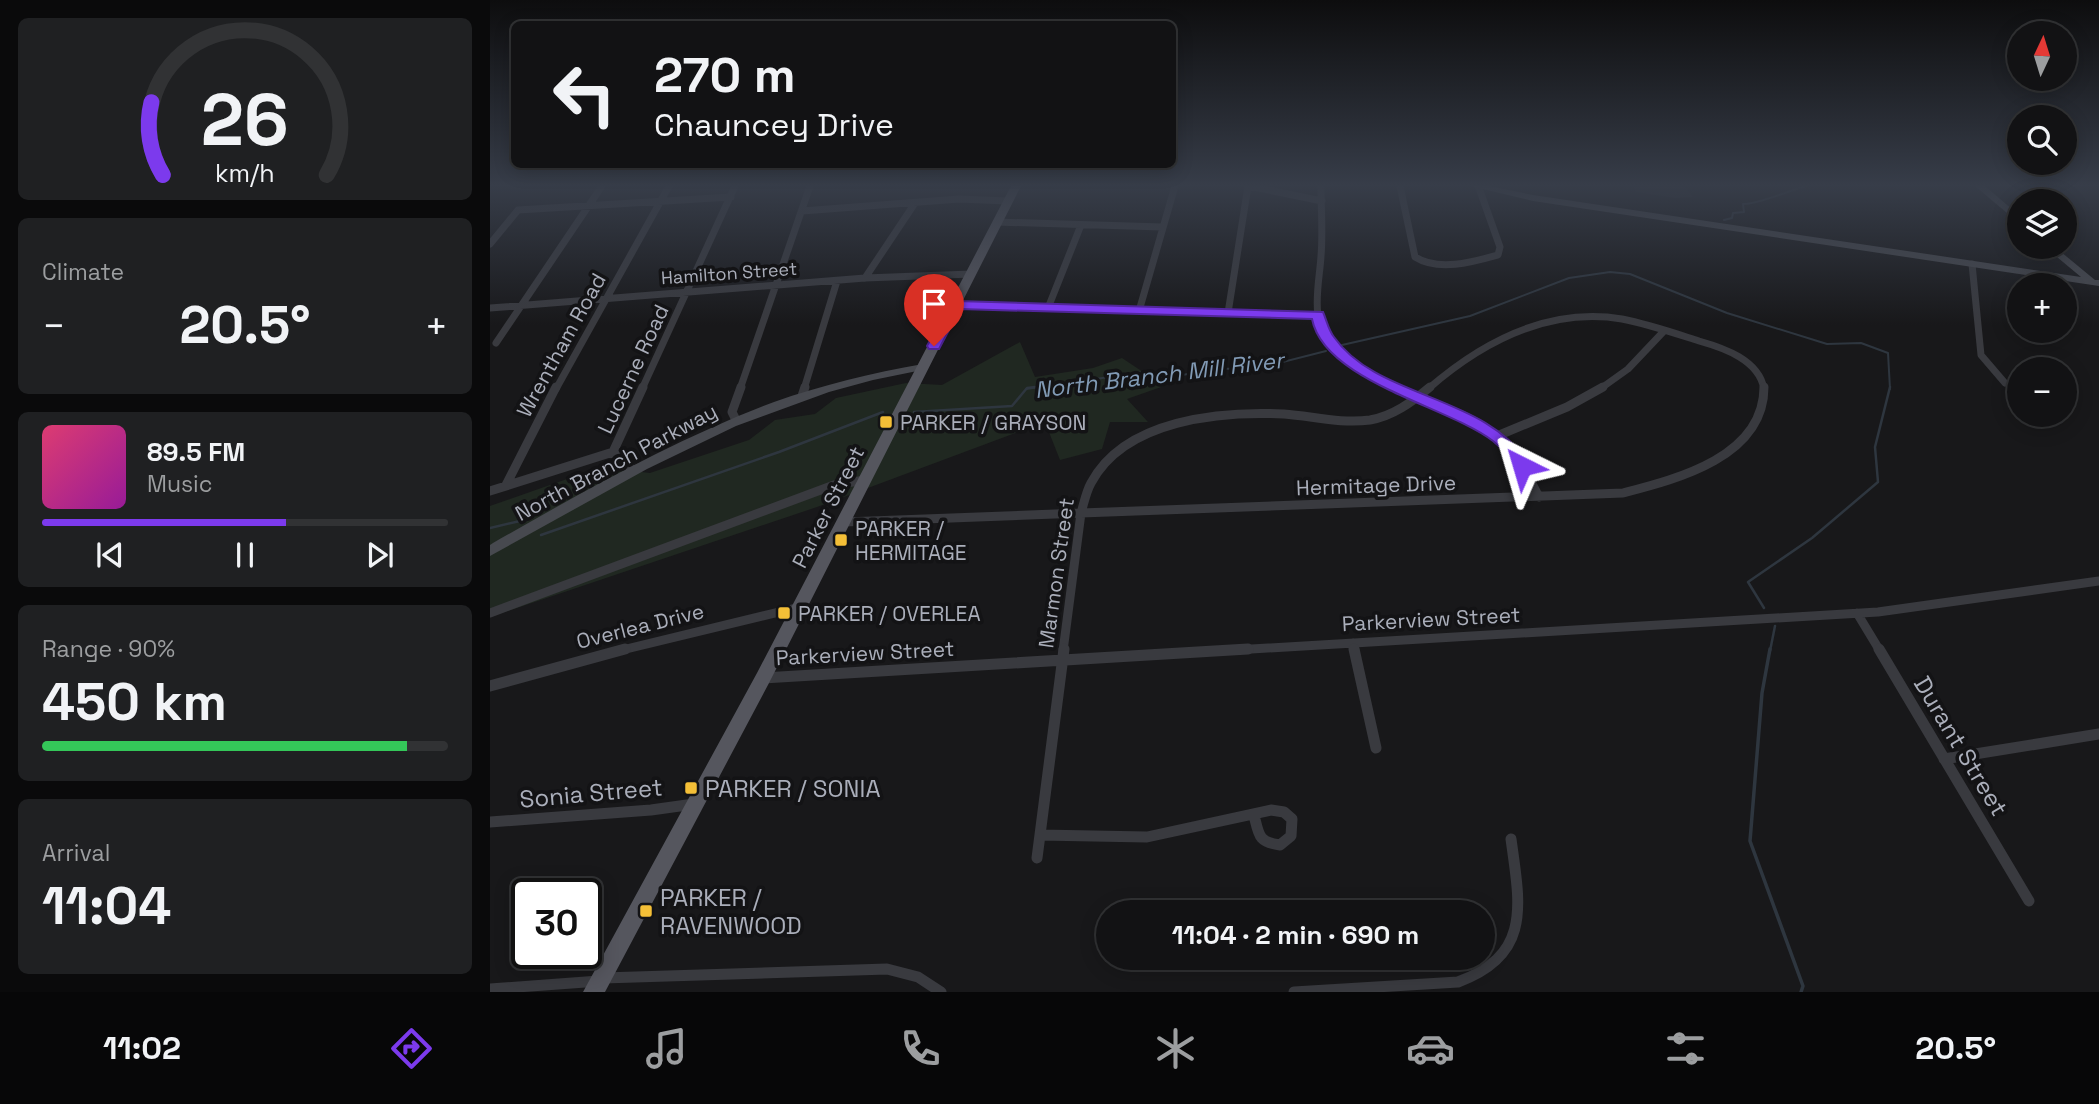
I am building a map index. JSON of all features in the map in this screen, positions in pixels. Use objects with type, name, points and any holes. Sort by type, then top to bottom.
[{"type":"main road","name":"Parker Street","points":[[598,984],[763,678],[992,232]]},
{"type":"main road","points":[[1761,232],[2095,283]]},
{"type":"main road","points":[[2065,259],[2095,283]]},
{"type":"main road","name":"North Branch Parkway","points":[[490,551],[633,470]]},
{"type":"street","points":[[496,343],[572,232]]},
{"type":"street","name":"Wrentham Road","points":[[506,485],[566,368],[608,299],[644,232]]},
{"type":"street","name":"Lucerne Road","points":[[614,452],[715,232]]},
{"type":"street","points":[[736,420],[732,412],[795,232]]},
{"type":"street","points":[[865,278],[895,232]]},
{"type":"street","points":[[1048,308],[1078,232]]},
{"type":"street","points":[[1139,311],[1161,232]]},
{"type":"street","points":[[1228,313],[1241,232]]},
{"type":"street","points":[[1321,232],[1318,315],[1330,342],[1367,374],[1421,397],[1497,436],[1512,450],[1539,497]]},
{"type":"street","points":[[1410,232],[1415,257],[1420,263],[1438,265],[1498,256],[1500,247],[1494,232]]},
{"type":"street","points":[[1972,264],[1981,355],[2005,383]]},
{"type":"street","name":"Hamilton Street","points":[[490,308],[865,278],[971,274]]},
{"type":"street","points":[[802,396],[837,281]]},
{"type":"street","points":[[956,305],[1318,315]]},
{"type":"street","name":"Hermitage Drive","points":[[844,523],[1623,493],[1673,480],[1715,461],[1746,434],[1760,414],[1765,399],[1763,381],[1744,359],[1728,351],[1614,318],[1560,319],[1511,336],[1463,360],[1421,397]]},
{"type":"street","points":[[1497,436],[1548,415],[1611,383],[1642,359],[1664,331]]},
{"type":"street","name":"North Branch Parkway","points":[[633,470],[736,420],[802,396],[849,382],[923,367]]},
{"type":"street","name":"Marmon Street","points":[[1037,858],[1081,512],[1091,481],[1104,462],[1142,436],[1167,427],[1240,413],[1360,421],[1392,413],[1421,397]]},
{"type":"street","points":[[490,491],[614,452],[633,470]]},
{"type":"street","points":[[490,613],[834,485],[865,480]]},
{"type":"street","name":"Parkerview Street","points":[[763,678],[1857,613],[1924,607],[2099,582]]},
{"type":"street","name":"Overlea Drive","points":[[490,686],[560,665],[800,607]]},
{"type":"street","name":"Durant Street","points":[[1857,613],[2029,901]]},
{"type":"street","points":[[1353,643],[1376,748]]},
{"type":"street","points":[[1944,759],[2099,734]]},
{"type":"street","name":"Sonia Street","points":[[490,822],[651,810],[694,804]]},
{"type":"street","points":[[1040,835],[1147,836],[1254,814]]},
{"type":"street","points":[[1294,992],[1458,982],[1475,977],[1490,968],[1508,949],[1517,924],[1519,897],[1511,839]]},
{"type":"street","points":[[490,989],[887,969],[918,976],[941,992]]},
{"type":"shaded area","points":[[1020,342],[1035,377],[1093,368],[1122,358],[1164,386],[1127,399],[1148,422],[1110,422],[1102,449],[1060,460],[1045,422],[817,507],[490,617],[490,506],[601,467],[650,473],[749,440],[775,420],[815,414],[836,398],[906,383],[942,385]]},
{"type":"waterway","name":"North Branch Mill River","points":[[1342,345],[1470,316],[1569,278],[1610,272],[1630,274],[1727,313],[1827,344],[1861,343],[1888,353],[1890,387]]},
{"type":"waterway","name":"North Branch Mill River","points":[[1026,389],[1144,372],[1164,378],[1218,369],[1259,368],[1326,351]]},
{"type":"waterway","name":"North Branch Mill River","points":[[1026,389],[1035,387]]},
{"type":"waterway","name":"North Branch Mill River","points":[[1764,608],[1748,582],[1812,538],[1878,482],[1875,447],[1890,387]]},
{"type":"waterway","name":"North Branch Mill River","points":[[914,412],[1012,406],[1026,389]]},
{"type":"waterway","name":"North Branch Mill River","points":[[541,535],[779,452],[883,412]]},
{"type":"waterway","name":"North Branch Mill River","points":[[490,528],[520,521]]},
{"type":"waterway","name":"North Branch Mill River","points":[[1770,651],[1775,626]]},
{"type":"waterway","name":"North Branch Mill River","points":[[1770,649],[1762,693],[1750,841],[1803,986],[1801,992]]},
{"type":"place","name":"PARKER / GRAYSON","points":[[886,422]]},
{"type":"place","name":"PARKER / HERMITAGE","points":[[841,540]]},
{"type":"place","name":"PARKER / OVERLEA","points":[[784,613]]},
{"type":"place","name":"PARKER / SONIA","points":[[691,788]]},
{"type":"place","name":"PARKER / RAVENWOOD","points":[[646,911]]},
{"type":"route","points":[[934,346],[956,305],[1318,315],[1330,342],[1367,374],[1437,404],[1497,436],[1512,450],[1522,466]]}]
